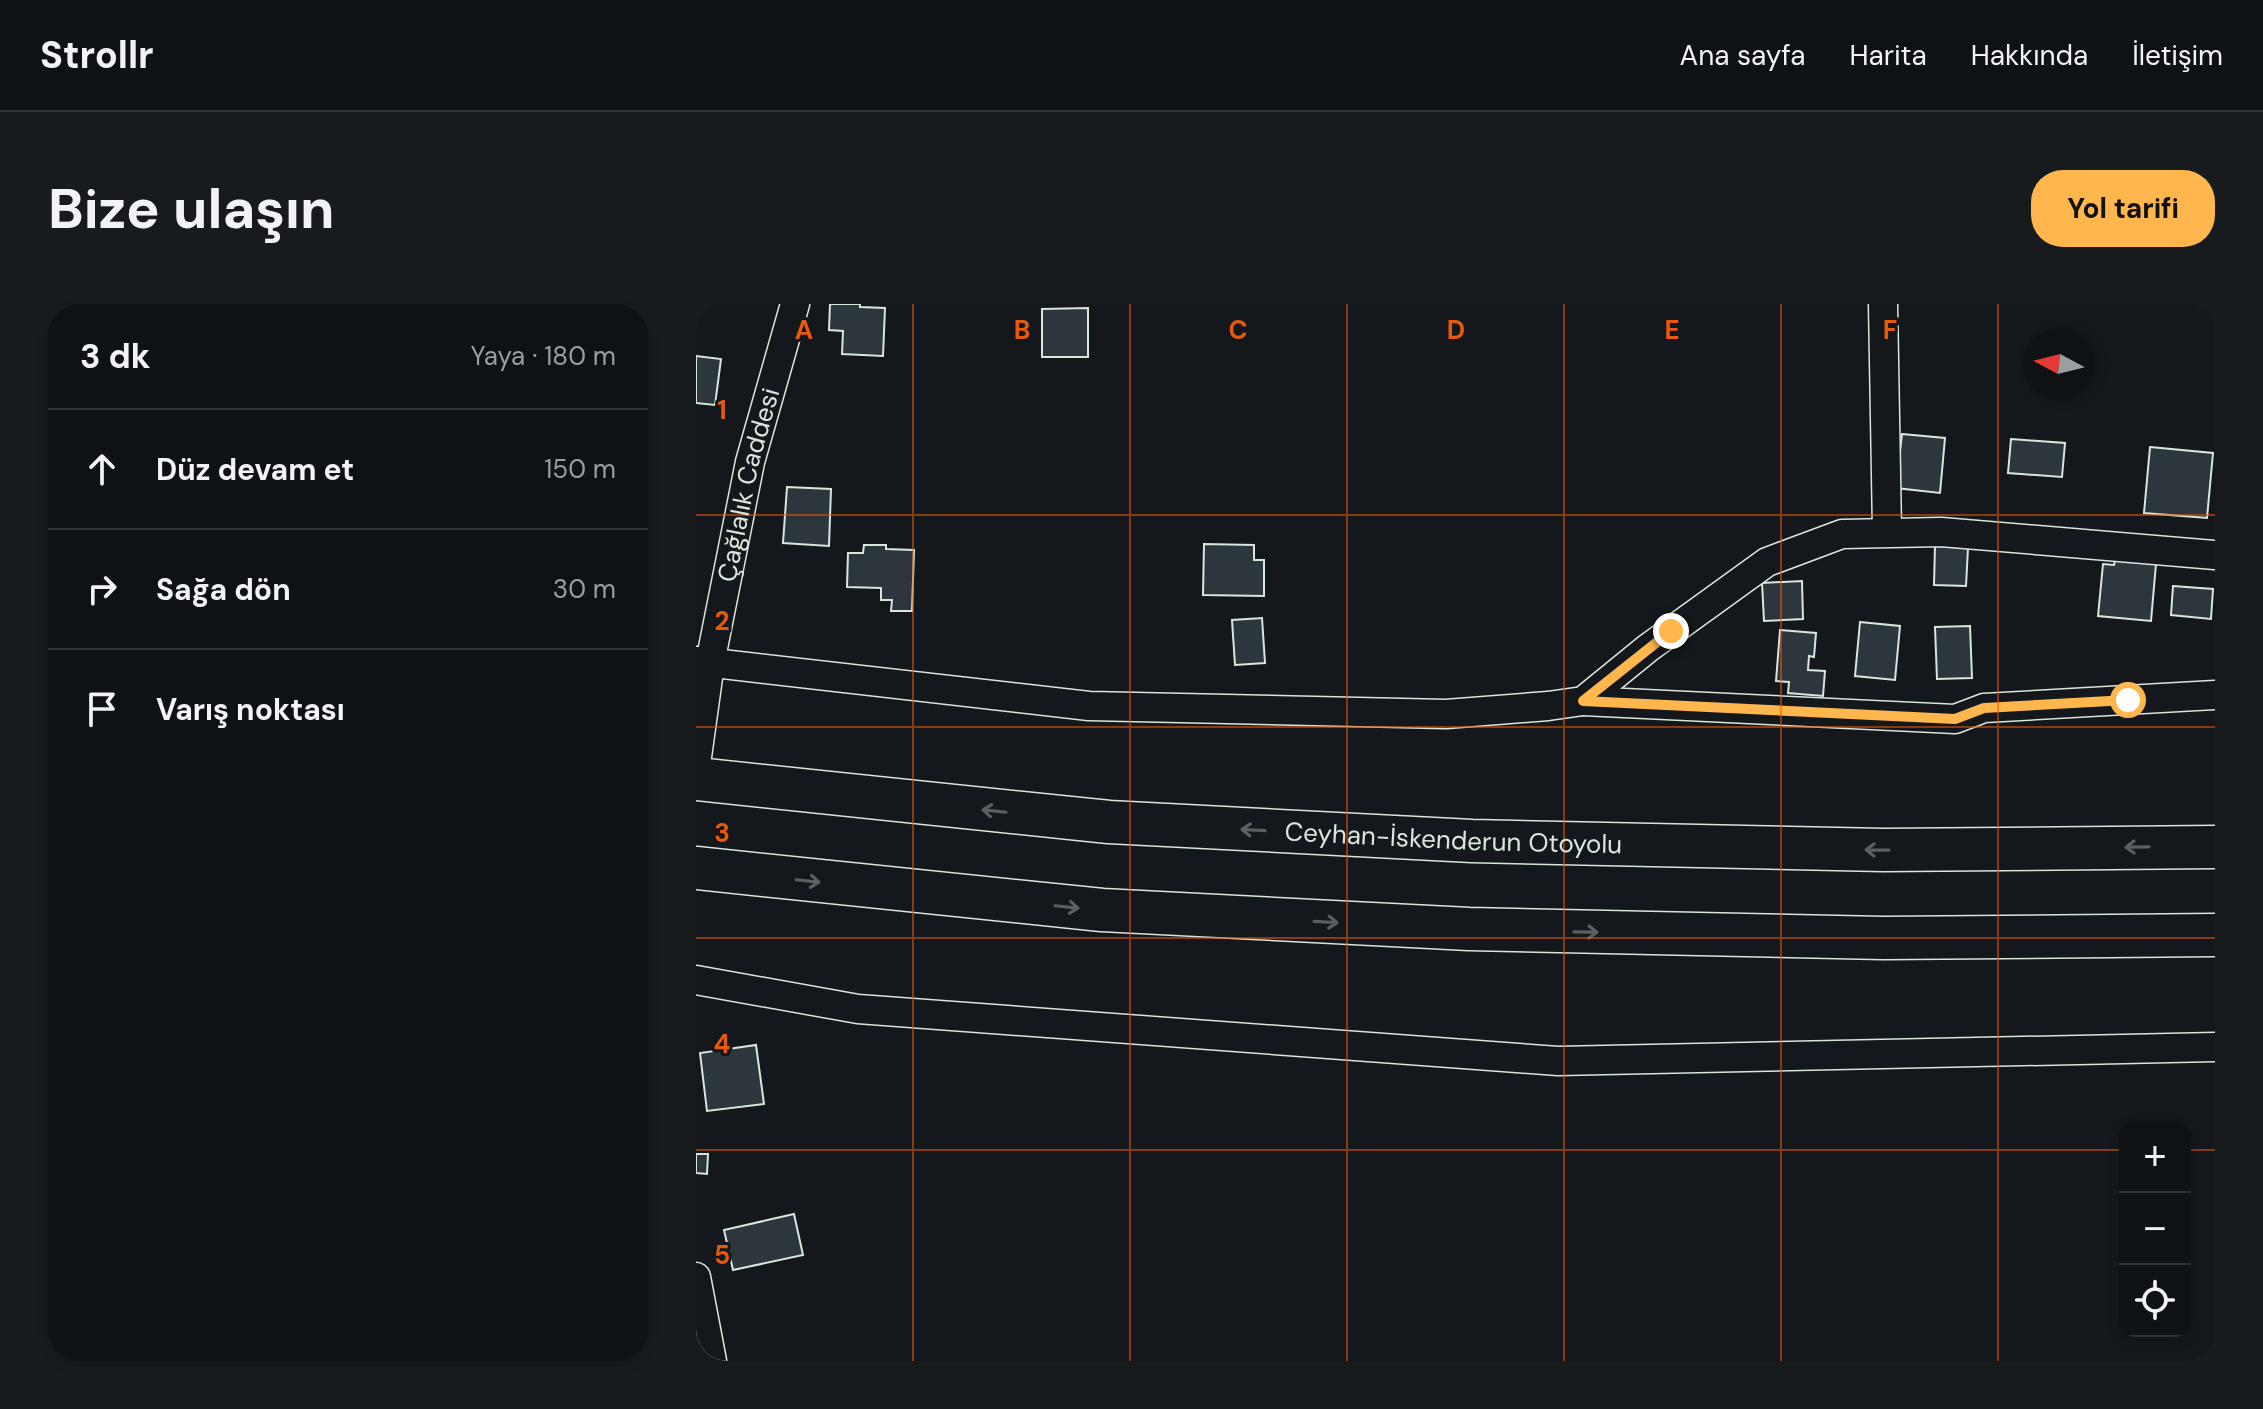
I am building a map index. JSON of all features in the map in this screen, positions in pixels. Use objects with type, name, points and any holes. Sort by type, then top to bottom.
[{"type":"highway","name":"Ceyhan-İskenderun Otoyolu","points":[[696,779],[1109,822],[1472,841],[1883,850],[2215,847]]},
{"type":"highway","points":[[713,871],[1102,910],[1469,929],[1883,938],[2215,935]]},
{"type":"street","name":"Çağlalık Caddesi","points":[[696,764],[703,662],[750,462],[795,304]]},
{"type":"street","points":[[1883,304],[1887,531]]},
{"type":"street","points":[[1583,701],[1648,648],[1767,562],[1842,534],[1941,532],[2215,555]]},
{"type":"street","points":[[703,662],[1089,706],[1446,714],[1583,701],[1955,719],[1984,708],[2215,695]]},
{"type":"street","points":[[696,980],[858,1009],[1558,1061],[2215,1047]]},
{"type":"street","points":[[696,1277],[712,1361]]},
{"type":"building","points":[[830,304],[885,308],[883,356],[842,354],[843,331],[829,330]]},
{"type":"building","points":[[1088,308],[1088,357],[1042,357],[1042,309]]},
{"type":"building","points":[[696,356],[721,359],[715,405],[696,403]]},
{"type":"building","points":[[1902,434],[1945,438],[1940,493],[1896,488]]},
{"type":"building","points":[[2011,439],[2065,443],[2062,477],[2008,473]]},
{"type":"building","points":[[2150,447],[2213,453],[2207,518],[2144,513]]},
{"type":"building","points":[[787,487],[831,489],[829,546],[783,543]]},
{"type":"building","points":[[1204,544],[1254,545],[1254,560],[1264,560],[1264,596],[1203,595]]},
{"type":"building","points":[[864,545],[914,550],[912,611],[891,611],[892,600],[881,600],[881,588],[847,587],[848,553],[863,553]]},
{"type":"building","points":[[1935,546],[1968,548],[1966,586],[1934,585]]},
{"type":"building","points":[[2115,560],[2156,564],[2151,621],[2098,616],[2103,564],[2114,565]]},
{"type":"building","points":[[1802,581],[1803,619],[1764,621],[1762,583]]},
{"type":"building","points":[[2173,586],[2213,589],[2211,619],[2171,615]]},
{"type":"building","points":[[1262,618],[1265,663],[1235,665],[1232,620]]},
{"type":"building","points":[[1860,622],[1900,626],[1895,680],[1855,676]]},
{"type":"building","points":[[1970,626],[1972,678],[1937,679],[1935,627]]},
{"type":"building","points":[[1780,630],[1816,633],[1814,657],[1809,656],[1808,670],[1825,671],[1823,696],[1788,693],[1789,682],[1776,681]]},
{"type":"building","points":[[756,1045],[764,1104],[707,1111],[700,1053]]},
{"type":"building","points":[[696,1154],[708,1154],[707,1174],[696,1173]]},
{"type":"building","points":[[794,1214],[803,1255],[733,1270],[724,1230]]},
{"type":"route","points":[[1671,631],[1583,701],[1955,719],[1984,708],[2128,700]]}]
